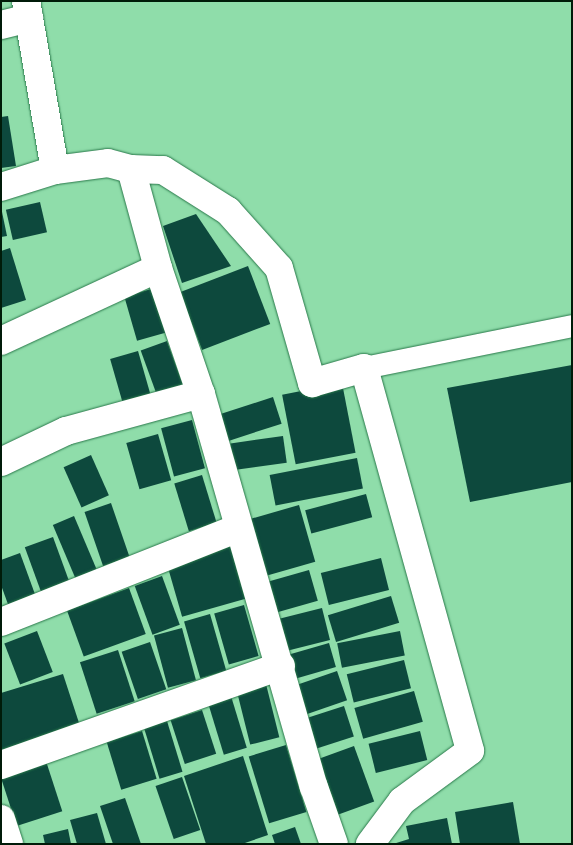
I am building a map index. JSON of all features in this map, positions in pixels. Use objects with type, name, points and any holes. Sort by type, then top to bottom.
[{"type":"street","points":[[1,25],[27,10],[55,170]]},
{"type":"street","points":[[1,187],[55,170],[108,163],[131,169],[163,170],[228,211],[279,268],[312,382],[364,368],[470,751],[402,801],[370,844]]},
{"type":"street","points":[[131,169],[158,268],[201,394],[238,528],[281,666],[314,787],[334,844]]},
{"type":"street","points":[[1,341],[158,268]]},
{"type":"street","points":[[1,462],[66,431],[201,394]]},
{"type":"street","points":[[1,622],[238,528]]},
{"type":"street","points":[[1,765],[281,666]]},
{"type":"street","points":[[1,819],[9,844]]},
{"type":"lane","points":[[364,368],[572,326]]},
{"type":"building","points":[[8,116],[16,166],[1,168],[1,117]]},
{"type":"building","points":[[40,202],[47,232],[13,240],[6,210]]},
{"type":"building","points":[[1,207],[7,236],[1,237]]},
{"type":"building","points":[[196,214],[231,266],[182,283],[163,226]]},
{"type":"building","points":[[10,248],[26,300],[1,308],[1,251]]},
{"type":"building","points":[[248,266],[270,324],[202,350],[180,292]]},
{"type":"building","points":[[158,287],[171,331],[137,341],[124,297]]},
{"type":"building","points":[[167,341],[184,389],[158,399],[141,351]]},
{"type":"building","points":[[138,351],[152,401],[124,409],[110,359]]},
{"type":"building","points":[[572,365],[572,482],[470,502],[447,388]]},
{"type":"building","points":[[342,383],[356,453],[296,464],[282,395]]},
{"type":"building","points":[[273,397],[282,424],[225,442],[216,416]]},
{"type":"building","points":[[192,420],[205,468],[174,477],[161,428]]},
{"type":"building","points":[[158,434],[171,480],[140,489],[126,443]]},
{"type":"building","points":[[283,436],[287,463],[234,470],[231,443]]},
{"type":"building","points":[[91,455],[109,495],[81,507],[64,467]]},
{"type":"building","points":[[357,458],[363,488],[276,505],[270,475]]},
{"type":"building","points":[[202,475],[217,523],[189,531],[174,483]]},
{"type":"building","points":[[366,494],[372,517],[311,533],[305,510]]},
{"type":"building","points":[[111,503],[130,557],[103,566],[85,512]]},
{"type":"building","points":[[299,505],[315,562],[267,575],[251,519]]},
{"type":"building","points":[[74,516],[98,572],[77,581],[53,525]]},
{"type":"building","points":[[53,537],[70,583],[42,593],[25,547]]},
{"type":"building","points":[[229,541],[246,599],[182,617],[166,559]]},
{"type":"building","points":[[20,553],[36,597],[9,607],[1,585],[1,560]]},
{"type":"building","points":[[381,558],[389,590],[329,605],[321,573]]},
{"type":"building","points":[[309,570],[318,601],[276,613],[268,582]]},
{"type":"building","points":[[162,576],[180,625],[153,635],[135,586]]},
{"type":"building","points":[[129,588],[146,634],[84,657],[67,611]]},
{"type":"building","points":[[391,596],[399,623],[336,642],[328,615]]},
{"type":"building","points":[[244,605],[259,656],[229,664],[214,614]]},
{"type":"building","points":[[322,608],[330,640],[288,650],[280,618]]},
{"type":"building","points":[[210,614],[226,671],[200,678],[184,621]]},
{"type":"building","points":[[182,628],[196,680],[168,688],[154,636]]},
{"type":"building","points":[[37,631],[53,672],[20,685],[4,644]]},
{"type":"building","points":[[400,631],[405,656],[342,668],[337,643]]},
{"type":"building","points":[[150,642],[166,689],[138,699],[122,652]]},
{"type":"building","points":[[329,643],[336,667],[293,679],[286,655]]},
{"type":"building","points":[[118,650],[135,701],[97,714],[80,662]]},
{"type":"building","points":[[404,660],[411,688],[354,702],[347,674]]},
{"type":"building","points":[[337,671],[347,700],[301,716],[291,687]]},
{"type":"building","points":[[63,674],[81,729],[1,755],[1,693]]},
{"type":"building","points":[[266,684],[279,737],[250,745],[237,691]]},
{"type":"building","points":[[414,691],[423,722],[363,739],[354,708]]},
{"type":"building","points":[[231,696],[247,748],[224,755],[208,703]]},
{"type":"building","points":[[344,706],[354,736],[308,751],[298,721]]},
{"type":"building","points":[[202,710],[216,754],[185,764],[171,720]]},
{"type":"building","points":[[167,721],[182,772],[160,779],[144,728]]},
{"type":"building","points":[[142,731],[157,779],[121,790],[107,742]]},
{"type":"building","points":[[420,731],[427,760],[376,773],[369,744]]},
{"type":"building","points":[[286,745],[306,812],[269,823],[249,756]]},
{"type":"building","points":[[354,746],[374,801],[338,814],[318,759]]},
{"type":"building","points":[[243,756],[268,835],[242,844],[206,844],[184,776]]},
{"type":"building","points":[[45,758],[62,811],[17,826],[1,778],[1,772]]},
{"type":"building","points":[[182,777],[200,830],[174,839],[156,786]]},
{"type":"building","points":[[125,798],[141,844],[113,844],[100,806]]},
{"type":"building","points":[[513,802],[520,844],[460,844],[455,812]]},
{"type":"building","points":[[97,813],[106,844],[77,844],[70,820]]},
{"type":"building","points":[[447,818],[452,844],[393,844],[409,839],[406,826]]},
{"type":"building","points":[[295,827],[301,844],[275,844],[272,835]]},
{"type":"building","points":[[68,829],[71,844],[45,844],[43,835]]}]
